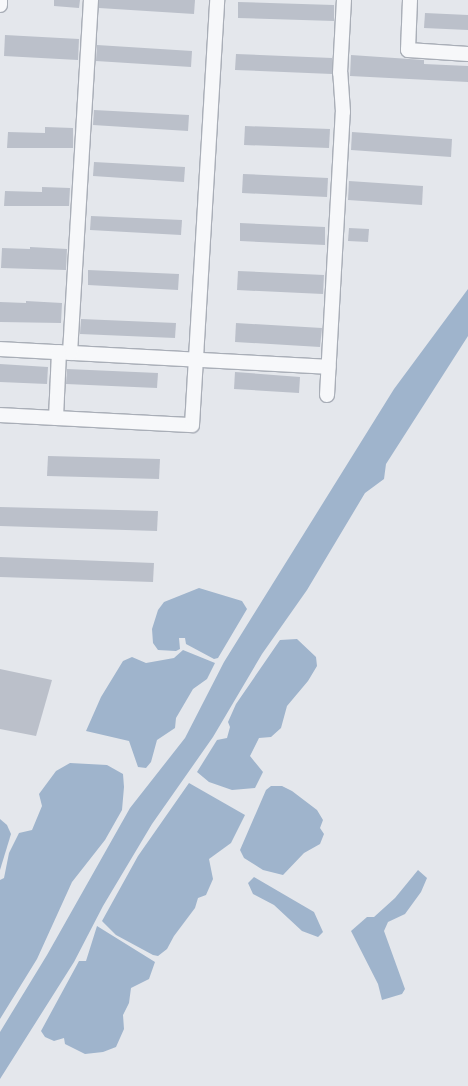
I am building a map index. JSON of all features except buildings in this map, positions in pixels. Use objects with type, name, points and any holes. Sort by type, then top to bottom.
[{"type":"lane","points":[[56,418],[65,352],[91,0]]},
{"type":"lane","points":[[0,415],[192,425],[217,0]]},
{"type":"lane","points":[[327,395],[343,112],[340,73],[344,0]]},
{"type":"lane","points":[[410,0],[408,50],[468,54]]},
{"type":"lane","points":[[0,349],[329,367]]},
{"type":"water","points":[[468,289],[468,336],[386,464],[384,479],[365,493],[307,590],[262,654],[213,737],[152,824],[103,906],[74,962],[0,1079],[0,1032],[47,955],[130,808],[185,738],[224,662],[394,389]]},
{"type":"water","points":[[199,588],[242,601],[247,609],[218,658],[214,659],[186,644],[185,638],[179,638],[180,649],[176,651],[158,650],[153,643],[152,629],[158,610],[164,602]]},
{"type":"water","points":[[297,639],[316,657],[317,666],[308,681],[287,706],[281,728],[271,737],[259,738],[250,756],[263,772],[255,788],[232,790],[209,782],[197,772],[217,740],[227,738],[230,727],[228,722],[236,704],[280,640]]},
{"type":"water","points":[[183,650],[215,663],[207,679],[193,689],[176,718],[175,728],[157,740],[151,762],[146,768],[138,767],[129,741],[86,731],[101,697],[123,661],[132,657],[146,663],[174,658]]},
{"type":"water","points":[[70,763],[107,765],[123,774],[124,787],[122,810],[105,840],[72,882],[37,959],[0,1019],[0,880],[4,878],[9,853],[19,833],[32,830],[42,806],[39,794],[56,771]]},
{"type":"water","points":[[189,783],[245,815],[231,843],[209,859],[213,879],[206,895],[198,898],[195,908],[174,936],[167,949],[158,956],[153,955],[116,935],[102,921],[138,856]]},
{"type":"water","points":[[271,786],[282,786],[292,791],[317,810],[323,820],[320,828],[324,834],[320,844],[304,853],[283,875],[263,870],[244,858],[240,850],[266,790]]},
{"type":"water","points":[[0,819],[7,825],[11,834],[0,870]]},
{"type":"water","points":[[418,870],[427,878],[421,892],[405,914],[388,922],[384,931],[405,989],[402,994],[382,1000],[378,984],[351,931],[367,917],[374,917],[395,898]]},
{"type":"water","points":[[254,877],[314,912],[323,932],[318,937],[302,931],[274,905],[253,894],[248,883]]},
{"type":"water","points":[[97,926],[155,962],[149,979],[131,988],[129,1003],[123,1015],[124,1029],[116,1047],[103,1052],[85,1054],[65,1044],[64,1038],[54,1041],[45,1037],[41,1031],[79,961],[86,961]]}]
